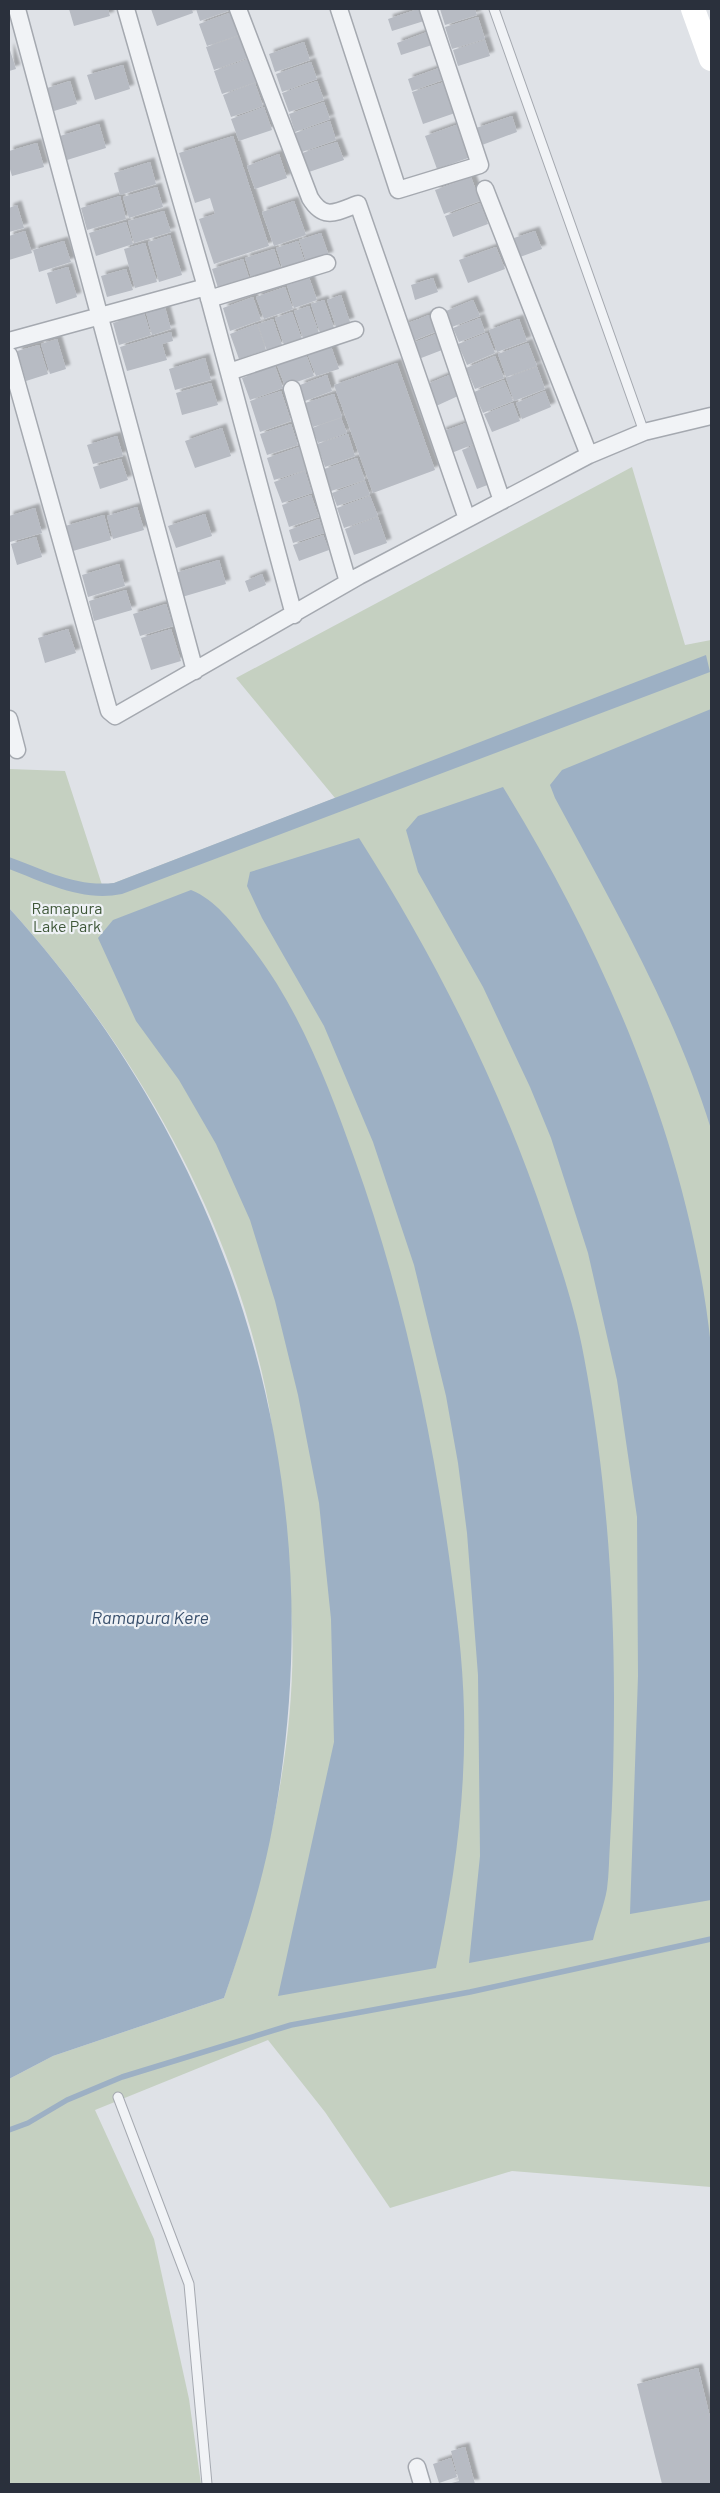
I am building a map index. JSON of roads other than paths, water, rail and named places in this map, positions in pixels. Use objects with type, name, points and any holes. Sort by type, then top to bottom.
[{"type":"main road","points":[[693,9],[711,59]]},
{"type":"street","points":[[17,9],[195,671]]},
{"type":"street","points":[[126,9],[229,372],[294,615]]},
{"type":"street","points":[[238,9],[310,198],[316,208],[331,214],[358,204],[467,519]]},
{"type":"street","points":[[339,9],[398,190],[480,164],[428,9]]},
{"type":"street","points":[[485,189],[589,455]]},
{"type":"street","points":[[9,341],[101,316],[207,293],[327,263]]},
{"type":"street","points":[[439,316],[502,501]]},
{"type":"street","points":[[229,372],[354,330]]},
{"type":"street","points":[[9,355],[109,711],[115,716],[120,715],[294,615],[348,582],[589,455],[644,432],[711,416]]},
{"type":"street","points":[[292,389],[348,582]]},
{"type":"street","points":[[9,719],[17,750]]},
{"type":"street","points":[[417,2467],[422,2484]]},
{"type":"lane","points":[[494,9],[644,432]]},
{"type":"lane","points":[[118,2097],[189,2284],[207,2484]]},
{"type":"water","points":[[706,655],[710,672],[122,894],[107,896],[64,890],[9,869],[9,857],[73,880],[100,884],[114,883]]},
{"type":"water","points":[[711,709],[711,1129],[680,1043],[661,1001],[550,785],[562,770]]},
{"type":"water","points":[[503,787],[541,851],[576,917],[609,985],[638,1055],[663,1127],[684,1199],[700,1272],[711,1346],[711,1900],[630,1914],[638,1676],[637,1517],[617,1380],[588,1253],[551,1138],[530,1087],[483,987],[418,872],[406,830],[418,816]]},
{"type":"water","points":[[359,838],[414,930],[464,1024],[487,1073],[528,1172],[557,1256],[577,1323],[598,1441],[603,1484],[614,1655],[611,1825],[608,1883],[604,1902],[593,1940],[469,1963],[480,1856],[478,1675],[467,1533],[458,1463],[446,1396],[414,1265],[373,1142],[324,1026],[262,918],[247,886],[250,872]]},
{"type":"water","points":[[191,890],[216,906],[230,920],[267,968],[283,994],[311,1047],[355,1160],[400,1306],[423,1405],[449,1556],[462,1672],[464,1744],[461,1808],[448,1904],[436,1968],[278,1996],[334,1742],[331,1619],[319,1503],[298,1395],[275,1301],[250,1220],[216,1144],[179,1080],[136,1021],[98,938],[113,920]]},
{"type":"water","name":"Ramapura Kere","points":[[9,908],[90,1008],[157,1114],[212,1225],[252,1342],[279,1463],[291,1587],[288,1713],[270,1840],[250,1920],[224,1998],[53,2056],[9,2079]]},
{"type":"waterway","points":[[9,2130],[28,2123],[67,2100],[122,2077],[291,2025],[470,1992],[711,1939]]},
{"type":"park label","name":"Ramapura Lake Park","points":[[67,917]]}]
